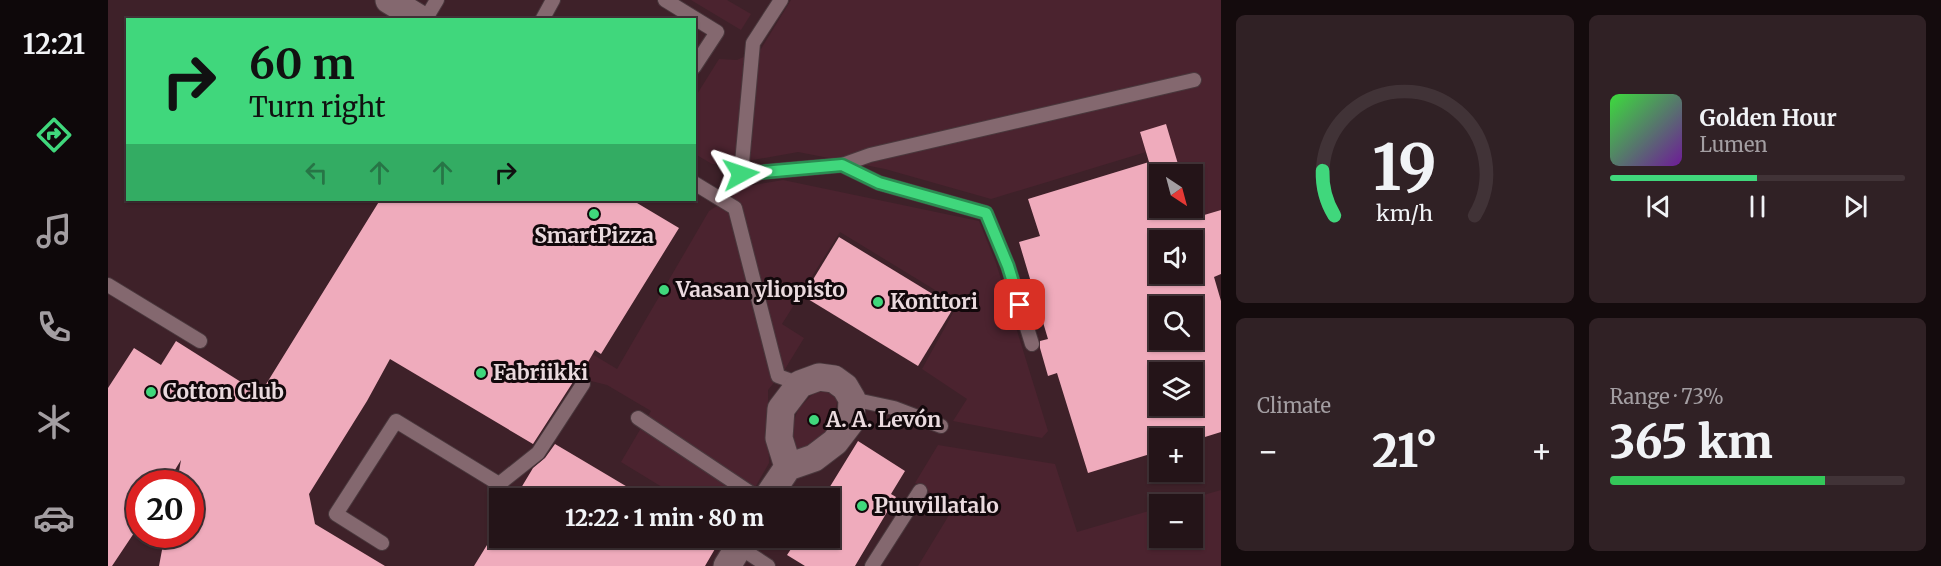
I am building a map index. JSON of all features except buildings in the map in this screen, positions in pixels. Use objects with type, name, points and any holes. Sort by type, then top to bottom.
[{"type":"street","points":[[389,0],[420,18]]},
{"type":"street","points":[[774,488],[788,467],[814,458],[835,442],[851,420],[852,399],[845,387],[834,379],[819,377],[800,384],[781,409],[779,438],[788,467]]},
{"type":"lane","points":[[424,18],[437,0]]},
{"type":"lane","points":[[543,18],[553,0]]},
{"type":"lane","points":[[665,0],[694,18]]},
{"type":"lane","points":[[781,0],[753,44],[741,174],[842,165],[870,155],[1194,80]]},
{"type":"lane","points":[[696,19],[717,32],[696,65]]},
{"type":"lane","points":[[842,165],[879,183],[986,213],[1008,266],[1032,344]]},
{"type":"lane","points":[[696,184],[735,207],[778,376],[800,384]]},
{"type":"lane","points":[[108,285],[200,340]]},
{"type":"lane","points":[[382,543],[336,514],[396,421],[499,484],[538,453],[583,384]]},
{"type":"lane","points":[[852,399],[894,408],[941,426]]},
{"type":"lane","points":[[638,418],[743,488]]},
{"type":"lane","points":[[872,566],[920,491]]},
{"type":"lane","points":[[737,550],[768,566]]},
{"type":"shaded area","name":"Vaasan yliopisto","points":[[108,0],[1221,0],[1221,566],[108,566]]},
{"type":"shaded area","points":[[691,0],[727,0],[751,14],[741,30]]},
{"type":"shaded area","points":[[791,0],[1221,0],[1221,210],[1203,215],[1203,164],[1178,164],[1165,125],[1140,133],[1146,152],[991,199],[885,169],[798,152],[731,164],[712,164],[696,155],[696,96],[719,59],[737,60],[761,49]]},
{"type":"shaded area","points":[[783,180],[979,221],[996,263],[1048,431],[1042,438],[953,421],[967,399],[922,369],[958,304],[840,232],[782,324],[804,338],[785,369],[768,390],[769,463],[755,488],[664,488],[621,462],[651,411],[607,385],[583,379],[482,318],[496,296],[617,369],[709,211],[748,186]]},
{"type":"shaded area","points":[[818,389],[829,389],[838,399],[829,432],[817,444],[796,450],[789,431],[799,408]]},
{"type":"shaded area","points":[[938,445],[1055,464],[1077,532],[1149,511],[1149,548],[1203,548],[1203,495],[1221,490],[1221,566],[918,566],[954,507],[915,483]]},
{"type":"place","name":"SmartPizza","points":[[594,214]]},
{"type":"place","name":"Vaasan yliopisto","points":[[664,290]]},
{"type":"place","name":"Konttori","points":[[878,302]]},
{"type":"place","name":"Fabriikki","points":[[481,373]]},
{"type":"place","name":"Cotton Club","points":[[151,392]]},
{"type":"place","name":"A. A. Levón","points":[[814,420]]},
{"type":"place","name":"Puuvillatalo","points":[[862,506]]},
{"type":"route","points":[[741,174],[842,165],[879,183],[986,213],[1008,266],[1020,305]]}]
